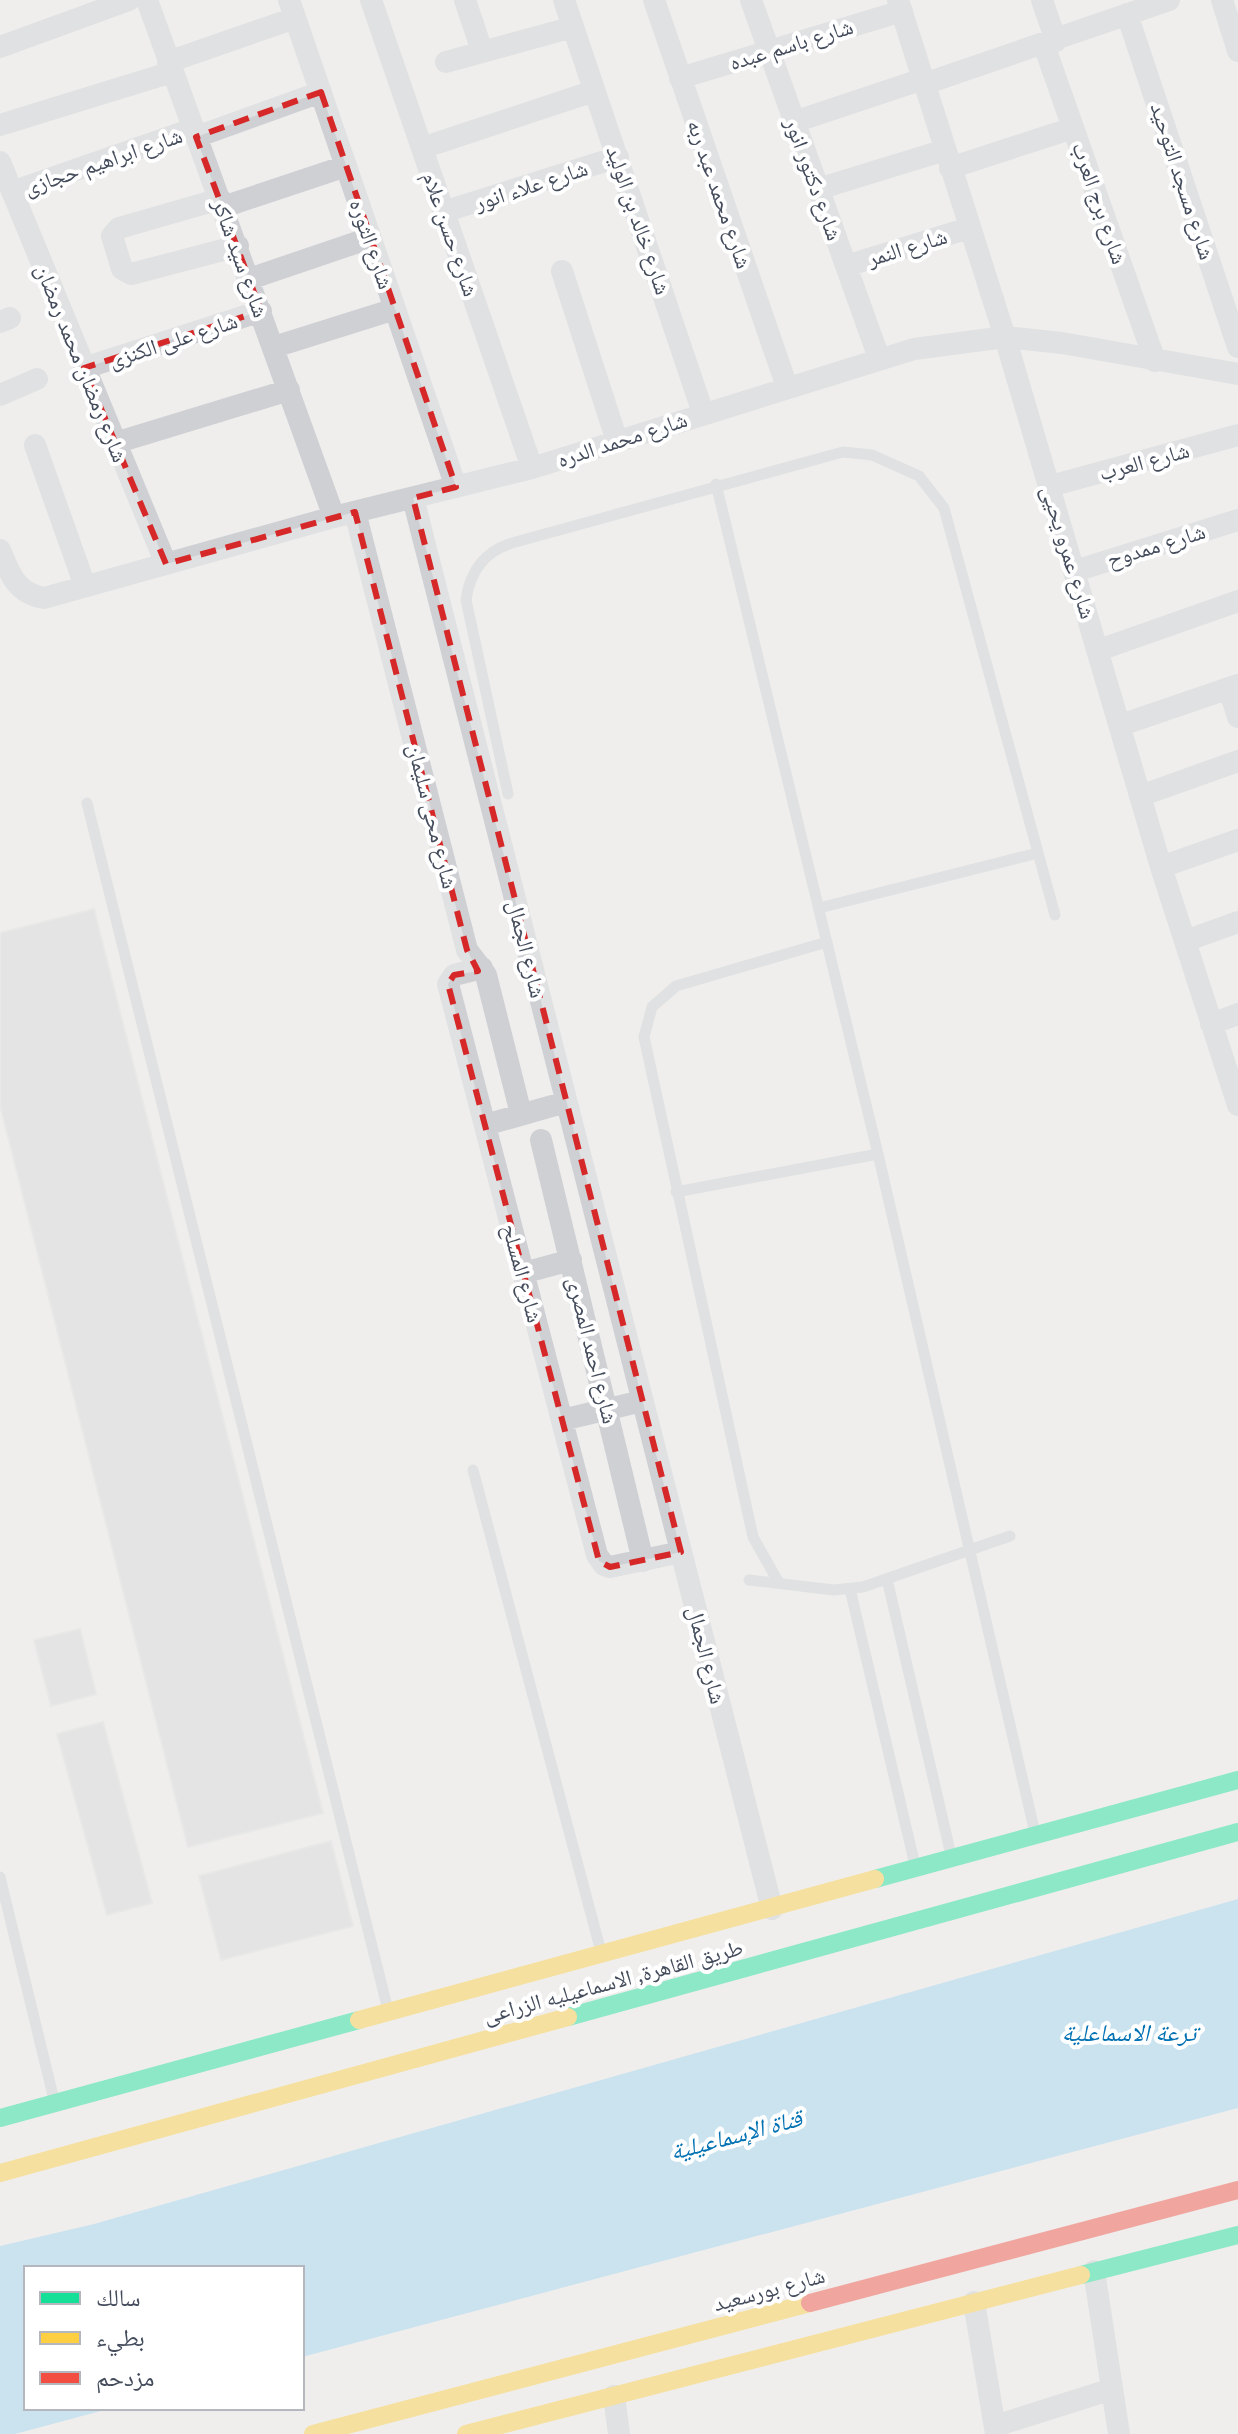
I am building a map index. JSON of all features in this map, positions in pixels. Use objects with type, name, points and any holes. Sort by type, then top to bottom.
[{"type":"main road","name":"طريق القاهرة, الاسماعيليه الزراعى","points":[[0,2118],[389,2015],[1238,1780]]},
{"type":"main road","name":"طريق القاهرة, الاسماعيليه الزراعى","points":[[0,2173],[1238,1832]]},
{"type":"main road","name":"شارع بورسعيد","points":[[313,2434],[1238,2190]]},
{"type":"main road","points":[[466,2434],[1238,2235]]},
{"type":"street","points":[[0,47],[129,0]]},
{"type":"street","name":"شارع سيد شاكر","points":[[147,0],[289,390],[344,515]]},
{"type":"street","name":"شارع حسن علام","points":[[371,0],[532,468]]},
{"type":"street","points":[[465,0],[482,51]]},
{"type":"street","name":"شارع خالد بن الوليد","points":[[564,0],[703,413]]},
{"type":"street","name":"شارع محمد عبد ربه","points":[[654,0],[787,387]]},
{"type":"street","name":"شارع دكتور انور","points":[[751,0],[879,358]]},
{"type":"street","name":"شارع برج العرب","points":[[1042,0],[1073,128],[1155,361]]},
{"type":"street","points":[[794,122],[1050,43],[1138,8],[1169,0]]},
{"type":"street","points":[[1222,0],[1238,51]]},
{"type":"street","name":"شارع باسم عبده","points":[[680,78],[769,51],[903,4]]},
{"type":"street","name":"شارع عمرو يحيى","points":[[903,4],[947,159],[1050,486],[1161,867],[1238,1105]]},
{"type":"street","name":"شارع مسجد التوحيد","points":[[1138,8],[1238,347]]},
{"type":"street","points":[[0,125],[170,67],[292,9]]},
{"type":"street","name":"شارع الثوره","points":[[292,9],[456,487]]},
{"type":"street","points":[[446,62],[573,27]]},
{"type":"street","points":[[422,148],[594,91]]},
{"type":"street","name":"شارع ابراهيم حجازى","points":[[12,192],[321,92]]},
{"type":"street","points":[[818,189],[1073,128]]},
{"type":"street","name":"شارع علاء انور","points":[[443,212],[618,157]]},
{"type":"street","name":"شارع رمضان محمد رمضان","points":[[0,162],[166,564]]},
{"type":"street","points":[[238,246],[131,274],[122,269],[112,236],[119,228],[221,203],[346,166]]},
{"type":"street","name":"شارع النمر","points":[[846,266],[969,228]]},
{"type":"street","points":[[249,279],[370,238]]},
{"type":"street","points":[[562,271],[617,441]]},
{"type":"street","points":[[274,347],[395,309]]},
{"type":"street","name":"شارع على الكنزى","points":[[84,368],[261,311]]},
{"type":"street","name":"شارع محمد الدره","points":[[0,550],[14,582],[28,593],[44,598],[344,515],[532,468],[914,349],[1005,337],[1062,343],[1236,378]]},
{"type":"street","points":[[0,395],[37,379]]},
{"type":"street","points":[[115,443],[289,390]]},
{"type":"street","name":"شارع العرب","points":[[1050,486],[1238,435]]},
{"type":"street","points":[[35,445],[85,586]]},
{"type":"street","name":"شارع الجمال","points":[[413,498],[772,1909]]},
{"type":"street","name":"شارع محى سليمان","points":[[344,515],[467,950],[482,968],[521,1114]]},
{"type":"street","name":"شارع ممدوح","points":[[1075,571],[1238,520]]},
{"type":"street","points":[[1099,650],[1238,601]]},
{"type":"street","points":[[1121,725],[1233,686],[1238,717]]},
{"type":"street","points":[[1140,796],[1238,761]]},
{"type":"street","points":[[1161,867],[1238,840]]},
{"type":"street","points":[[1185,941],[1238,922]]},
{"type":"street","name":"شارع المسلح","points":[[482,968],[454,975],[448,984],[599,1561],[610,1567],[643,1561]]},
{"type":"street","points":[[1211,1024],[1238,1014]]},
{"type":"street","points":[[485,1125],[566,1102]]},
{"type":"street","name":"شارع احمد المصرى","points":[[541,1140],[643,1561]]},
{"type":"street","points":[[523,1273],[571,1260]]},
{"type":"street","points":[[589,1335],[624,1328]]},
{"type":"street","points":[[562,1420],[642,1401]]},
{"type":"street","points":[[643,1561],[681,1552]]},
{"type":"street","points":[[1094,2271],[1119,2434]]},
{"type":"street","points":[[974,2302],[995,2430],[1112,2389]]},
{"type":"street","points":[[614,2396],[619,2434]]},
{"type":"lane","points":[[508,794],[466,600],[476,568],[492,552],[512,543],[716,484],[828,454],[858,452],[886,459],[919,476],[944,508],[1055,915]]},
{"type":"lane","points":[[716,484],[878,1154],[1036,1837]]},
{"type":"lane","points":[[87,803],[389,2015]]},
{"type":"lane","points":[[819,908],[1038,853]]},
{"type":"lane","points":[[779,1583],[753,1537],[644,1037],[652,1007],[676,986],[827,942]]},
{"type":"lane","points":[[676,1192],[878,1154]]},
{"type":"lane","points":[[473,1470],[602,1956]]},
{"type":"lane","points":[[749,1580],[850,1589],[1010,1536]]},
{"type":"lane","points":[[887,1579],[952,1859]]},
{"type":"lane","points":[[850,1589],[916,1869]]},
{"type":"lane","points":[[0,1877],[55,2104]]},
{"type":"highlighted area","points":[[321,92],[456,487],[413,498],[681,1552],[610,1567],[599,1561],[448,984],[454,975],[478,971],[467,950],[355,512],[166,564],[84,368],[261,311],[196,137]]},
{"type":"water","name":"ترعة الاسماعلية","points":[[1238,1899],[1238,2108],[304,2356],[304,2266],[24,2266],[24,2410],[105,2410],[15,2434],[0,2434],[0,2246],[94,2224]]},
{"type":"building","points":[[94,909],[323,1813],[188,1847],[0,1105],[0,933]]},
{"type":"building","points":[[80,1629],[96,1694],[51,1706],[34,1640]]},
{"type":"building","points":[[103,1722],[152,1903],[107,1915],[57,1734]]},
{"type":"building","points":[[331,1841],[353,1926],[221,1960],[199,1876]]},
{"type":"traffic: fast","points":[[875,1879],[1238,1780]]},
{"type":"traffic: fast","points":[[568,2017],[1238,1832]]},
{"type":"traffic: fast","points":[[0,2118],[359,2020]]},
{"type":"traffic: fast","points":[[1081,2275],[1238,2235]]},
{"type":"traffic: slow","points":[[359,2020],[875,1879]]},
{"type":"traffic: slow","points":[[0,2173],[568,2017]]},
{"type":"traffic: slow","points":[[466,2434],[1081,2275]]},
{"type":"traffic: slow","points":[[313,2434],[810,2303]]},
{"type":"traffic: jam","points":[[810,2303],[1238,2190]]},
{"type":"water label","name":"قناة الإسماعيلية","points":[[736,2135]]}]
